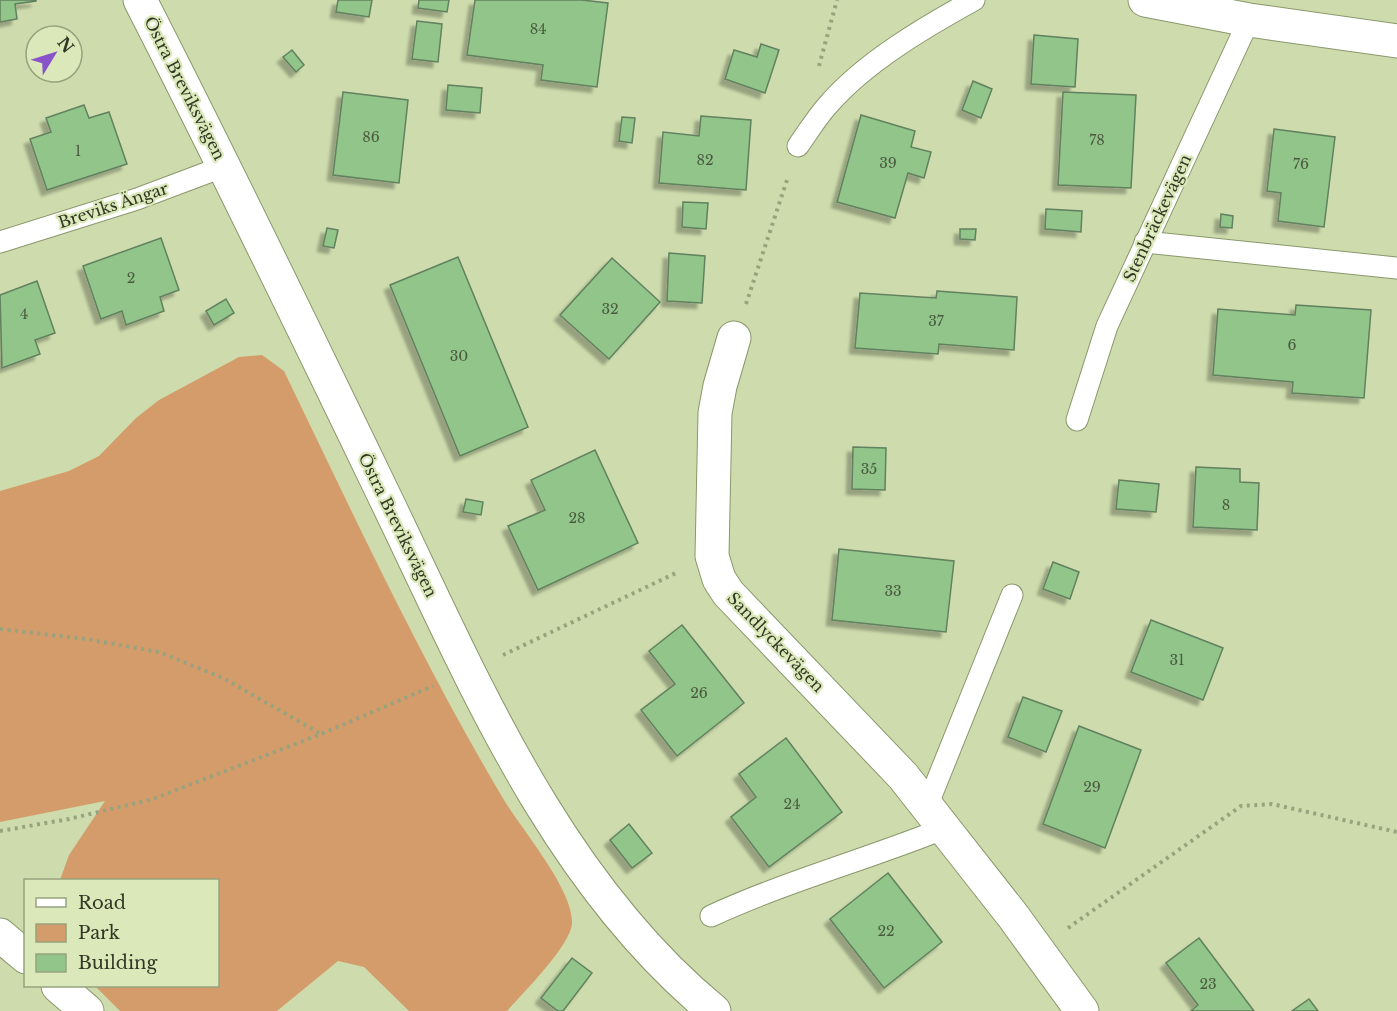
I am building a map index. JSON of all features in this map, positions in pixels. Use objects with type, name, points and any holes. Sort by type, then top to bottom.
[{"type":"street","name":"Östra Breviksvägen","points":[[140,0],[225,166],[469,671],[520,770],[568,845],[620,914],[657,956],[714,1011]]},
{"type":"street","points":[[1145,0],[1249,20],[1397,41]]},
{"type":"street","name":"Sandlyckevägen","points":[[734,338],[720,386],[716,413],[712,556],[719,579],[728,593],[895,768],[1038,949],[1082,1011]]},
{"type":"street","points":[[0,935],[24,955]]},
{"type":"street","points":[[59,987],[87,1011]]},
{"type":"lane","points":[[798,146],[828,104],[857,78],[933,22],[974,0]]},
{"type":"lane","name":"Stenbräckevägen","points":[[1077,420],[1107,326],[1249,20]]},
{"type":"lane","name":"Breviks Ängar","points":[[0,242],[137,199],[225,166]]},
{"type":"lane","points":[[1145,242],[1397,268]]},
{"type":"lane","points":[[711,916],[774,888],[875,856],[936,817],[1012,595]]},
{"type":"path","points":[[0,831],[69,819],[153,799],[321,734],[469,671],[712,556]]},
{"type":"path","points":[[0,629],[86,639],[159,652],[223,678],[321,734]]},
{"type":"path","points":[[1038,949],[1241,806],[1272,804],[1397,832]]},
{"type":"green space","points":[[262,355],[284,371],[388,585],[443,691],[501,795],[544,858],[564,894],[572,924],[569,933],[545,969],[507,1011],[409,1011],[364,967],[338,961],[277,1011],[120,1011],[96,987],[219,987],[219,879],[60,879],[69,855],[105,801],[0,822],[0,491],[69,471],[99,456],[136,418],[159,400],[239,357]]},
{"type":"building","points":[[0,0],[36,1],[15,4],[17,19],[0,22]]},
{"type":"building","points":[[338,0],[372,0],[369,17],[336,12]]},
{"type":"building","points":[[419,0],[449,0],[447,12],[418,8]]},
{"type":"building","points":[[475,0],[582,0],[608,3],[597,87],[541,80],[543,65],[467,55]]},
{"type":"building","points":[[417,21],[442,24],[438,62],[412,59]]},
{"type":"building","points":[[1034,35],[1078,39],[1075,87],[1031,84]]},
{"type":"building","points":[[761,44],[779,50],[765,93],[725,79],[734,50],[757,57]]},
{"type":"building","points":[[292,50],[304,65],[296,72],[283,57]]},
{"type":"building","points":[[973,81],[992,89],[981,118],[962,110]]},
{"type":"building","points":[[448,85],[482,88],[480,113],[446,110]]},
{"type":"building","points":[[343,92],[408,100],[399,183],[333,175]]},
{"type":"building","points":[[1063,92],[1136,95],[1131,188],[1058,185]]},
{"type":"building","points":[[84,105],[89,118],[109,112],[127,164],[47,190],[30,139],[51,132],[46,118]]},
{"type":"building","points":[[861,115],[915,131],[911,147],[931,152],[924,178],[908,173],[895,218],[837,202]]},
{"type":"building","points":[[701,116],[751,120],[746,190],[659,183],[663,132],[699,136]]},
{"type":"building","points":[[622,117],[635,118],[632,143],[619,141]]},
{"type":"building","points":[[1274,129],[1335,137],[1324,227],[1278,221],[1281,193],[1267,191]]},
{"type":"building","points":[[683,202],[708,203],[706,229],[682,227]]},
{"type":"building","points":[[1046,209],[1082,211],[1081,232],[1045,229]]},
{"type":"building","points":[[1221,214],[1233,216],[1232,228],[1220,227]]},
{"type":"building","points":[[327,228],[338,230],[334,248],[323,246]]},
{"type":"building","points":[[960,229],[976,229],[975,240],[960,239]]},
{"type":"building","points":[[161,238],[179,290],[160,297],[164,311],[126,325],[122,311],[101,319],[83,266]]},
{"type":"building","points":[[669,253],[705,256],[702,303],[667,301]]},
{"type":"building","points":[[458,257],[528,427],[460,456],[390,285]]},
{"type":"building","points":[[612,258],[660,302],[609,359],[560,315]]},
{"type":"building","points":[[37,281],[55,333],[35,340],[40,354],[2,368],[0,295]]},
{"type":"building","points":[[937,291],[1017,297],[1014,350],[939,344],[938,354],[855,348],[860,293],[936,298]]},
{"type":"building","points":[[226,299],[234,313],[214,325],[206,311]]},
{"type":"building","points":[[1296,305],[1371,310],[1364,398],[1292,393],[1293,382],[1213,375],[1218,309],[1295,315]]},
{"type":"building","points":[[853,447],[886,448],[885,490],[852,489]]},
{"type":"building","points":[[595,450],[638,543],[538,590],[508,526],[545,510],[531,480]]},
{"type":"building","points":[[1196,467],[1240,469],[1240,482],[1259,483],[1257,530],[1193,527]]},
{"type":"building","points":[[1119,480],[1159,484],[1156,512],[1116,509]]},
{"type":"building","points":[[466,499],[483,502],[481,515],[463,512]]},
{"type":"building","points":[[839,549],[954,561],[946,632],[832,620]]},
{"type":"building","points":[[1053,562],[1079,572],[1070,599],[1043,589]]},
{"type":"building","points":[[1151,620],[1223,648],[1203,700],[1131,672]]},
{"type":"building","points":[[682,625],[744,703],[677,756],[641,710],[675,684],[649,651]]},
{"type":"building","points":[[1023,697],[1062,711],[1046,752],[1008,737]]},
{"type":"building","points":[[1079,726],[1141,750],[1105,848],[1043,824]]},
{"type":"building","points":[[786,738],[842,812],[769,867],[731,817],[756,797],[739,774]]},
{"type":"building","points":[[629,824],[652,853],[632,868],[610,840]]},
{"type":"building","points":[[888,873],[942,942],[884,988],[830,919]]},
{"type":"building","points":[[1199,938],[1254,1011],[1191,1011],[1198,1005],[1166,963]]},
{"type":"building","points":[[572,958],[592,973],[563,1011],[558,1011],[541,998]]},
{"type":"building","points":[[1309,999],[1318,1011],[1292,1011]]}]
